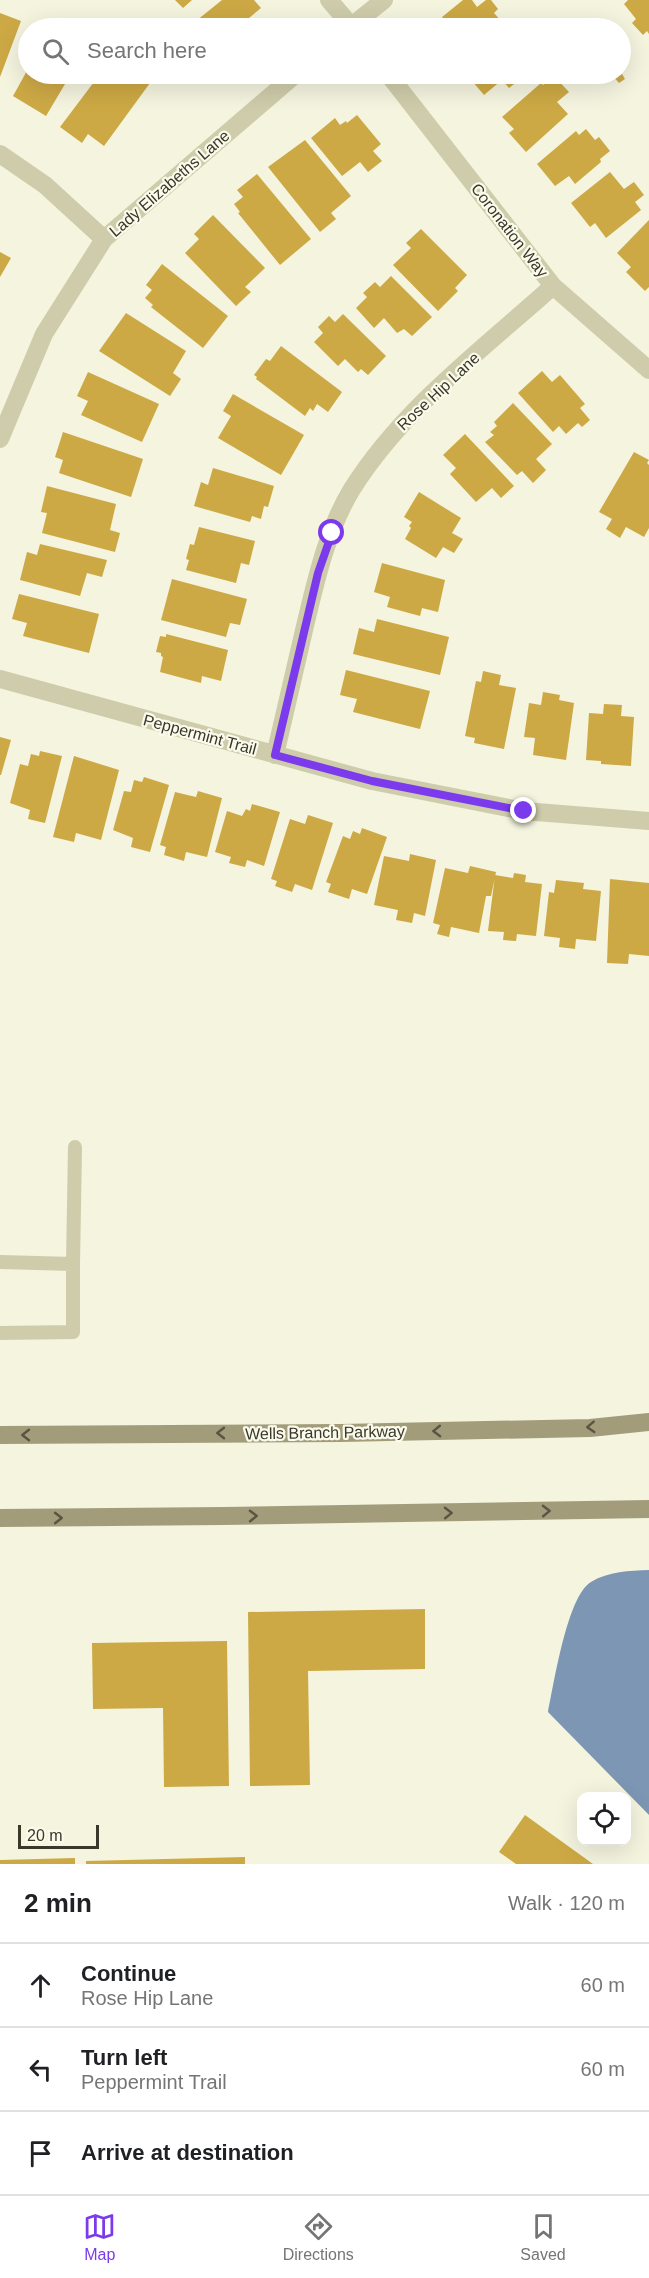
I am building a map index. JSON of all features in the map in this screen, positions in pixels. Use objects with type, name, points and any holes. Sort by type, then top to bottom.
[{"type":"main road","name":"Wells Branch Parkway","points":[[0,1435],[590,1428],[649,1422]]},
{"type":"main road","points":[[0,1518],[649,1509]]},
{"type":"street","points":[[329,0],[343,18]]},
{"type":"street","points":[[363,18],[384,0]]},
{"type":"street","name":"Lady Elizabeths Lane","points":[[0,439],[44,334],[104,239],[284,84]]},
{"type":"street","name":"Coronation Way","points":[[396,84],[554,286],[649,370]]},
{"type":"street","points":[[0,154],[45,186],[104,239]]},
{"type":"street","name":"Rose Hip Lane","points":[[275,755],[318,573],[332,533],[351,491],[377,453],[408,415],[554,286]]},
{"type":"street","name":"Peppermint Trail","points":[[0,680],[372,781],[524,811],[649,821]]},
{"type":"lane","points":[[0,1333],[73,1332],[75,1147]]},
{"type":"lane","points":[[0,1262],[74,1264]]},
{"type":"water","points":[[649,1570],[649,1815],[631,1797],[631,1792],[626,1792],[548,1712],[568,1622],[575,1604],[591,1582],[619,1572]]},
{"type":"building","points":[[175,0],[192,0],[183,8]]},
{"type":"building","points":[[222,0],[254,0],[261,8],[249,18],[200,18]]},
{"type":"building","points":[[463,0],[472,0],[477,7],[486,0],[491,0],[498,9],[494,13],[498,18],[442,17]]},
{"type":"building","points":[[628,0],[649,0],[649,34],[647,31],[643,35],[632,23],[636,19],[624,4]]},
{"type":"building","points":[[0,13],[18,20],[18,29],[0,77]]},
{"type":"building","points":[[20,84],[65,84],[46,116],[13,96]]},
{"type":"building","points":[[92,84],[149,84],[104,146],[88,134],[82,143],[60,127]]},
{"type":"building","points":[[475,84],[497,84],[484,95]]},
{"type":"building","points":[[540,84],[562,84],[569,92],[557,102],[568,114],[526,152],[509,133],[514,129],[502,117]]},
{"type":"building","points":[[357,115],[381,144],[373,151],[382,161],[368,172],[360,162],[342,176],[311,138],[335,118],[340,125],[346,121],[347,123]]},
{"type":"building","points":[[586,129],[595,140],[599,137],[610,151],[600,159],[601,162],[575,184],[569,176],[555,186],[537,164],[576,131],[579,135]]},
{"type":"building","points":[[305,140],[351,196],[331,213],[336,219],[320,232],[268,167]]},
{"type":"building","points":[[610,172],[624,189],[634,182],[644,195],[635,202],[641,210],[606,238],[595,223],[590,227],[571,203]]},
{"type":"building","points":[[257,174],[311,239],[280,265],[238,213],[240,212],[234,204],[243,197],[237,190]]},
{"type":"building","points":[[213,215],[265,268],[245,287],[251,292],[236,306],[185,253],[199,239],[194,234]]},
{"type":"building","points":[[649,220],[649,287],[645,291],[626,272],[631,267],[617,253]]},
{"type":"building","points":[[421,229],[467,275],[455,288],[458,291],[438,311],[393,265],[411,248],[406,243]]},
{"type":"building","points":[[0,252],[11,258],[0,277]]},
{"type":"building","points":[[162,264],[228,316],[203,348],[151,307],[153,305],[145,298],[152,290],[146,285]]},
{"type":"building","points":[[391,276],[432,317],[412,336],[404,329],[397,333],[384,318],[374,328],[356,308],[367,297],[363,293],[375,282],[380,287]]},
{"type":"building","points":[[126,313],[186,351],[173,373],[181,379],[170,396],[99,351]]},
{"type":"building","points":[[343,314],[386,356],[368,375],[361,369],[358,372],[345,359],[338,366],[314,342],[323,333],[318,327],[329,316],[335,322]]},
{"type":"building","points":[[281,346],[342,392],[328,412],[317,404],[313,411],[310,408],[305,416],[256,379],[254,375],[266,359],[270,361]]},
{"type":"building","points":[[542,371],[552,382],[560,375],[585,404],[580,408],[590,420],[582,427],[578,423],[566,434],[559,426],[553,432],[518,393]]},
{"type":"building","points":[[88,372],[159,404],[142,442],[81,415],[88,401],[77,396]]},
{"type":"building","points":[[233,394],[304,435],[281,475],[218,438],[231,416],[223,411]]},
{"type":"building","points":[[513,403],[552,444],[536,459],[546,470],[533,483],[522,471],[517,475],[485,442],[494,435],[490,432],[497,426],[494,422]]},
{"type":"building","points":[[63,432],[143,459],[131,497],[59,473],[63,460],[55,457]]},
{"type":"building","points":[[465,434],[514,486],[501,498],[492,488],[476,502],[450,474],[456,468],[443,455]]},
{"type":"building","points":[[634,452],[649,460],[647,463],[649,465],[649,528],[644,537],[626,527],[620,538],[606,529],[612,519],[599,512]]},
{"type":"building","points":[[213,468],[274,486],[268,507],[264,506],[261,519],[252,516],[250,522],[194,506],[201,482],[208,485]]},
{"type":"building","points":[[47,486],[116,504],[110,530],[120,533],[115,552],[42,533],[47,513],[41,512]]},
{"type":"building","points":[[419,492],[461,518],[452,533],[463,539],[454,553],[443,547],[436,558],[405,539],[412,522],[404,517]]},
{"type":"building","points":[[199,527],[255,541],[249,565],[241,563],[236,583],[186,570],[190,544],[194,545]]},
{"type":"building","points":[[40,544],[107,560],[102,577],[87,573],[80,596],[20,580],[27,552],[37,555]]},
{"type":"building","points":[[382,563],[445,580],[438,612],[422,608],[420,616],[387,607],[390,597],[374,592]]},
{"type":"building","points":[[172,579],[247,599],[240,625],[230,623],[226,637],[161,620]]},
{"type":"building","points":[[19,594],[99,614],[89,653],[23,636],[27,623],[12,619]]},
{"type":"building","points":[[377,619],[449,637],[440,675],[353,654],[359,628],[374,632]]},
{"type":"building","points":[[166,634],[228,650],[221,681],[202,676],[201,683],[160,672],[163,657],[161,653],[156,652],[160,636],[166,637]]},
{"type":"building","points":[[346,670],[430,691],[420,729],[353,712],[357,699],[340,695]]},
{"type":"building","points":[[483,671],[501,675],[499,685],[516,688],[504,749],[474,743],[475,738],[465,736],[476,681],[481,682]]},
{"type":"building","points":[[543,692],[560,695],[559,700],[574,703],[566,760],[533,755],[535,738],[524,737],[529,703],[541,705]]},
{"type":"building","points":[[604,704],[622,705],[621,716],[634,717],[631,766],[601,764],[601,761],[586,760],[589,713],[603,714]]},
{"type":"building","points":[[0,737],[11,740],[1,775],[0,775]]},
{"type":"building","points":[[40,751],[62,756],[45,823],[28,819],[30,810],[10,803],[20,764],[28,766],[31,754],[39,756]]},
{"type":"building","points":[[74,756],[119,770],[101,840],[76,833],[74,842],[53,837]]},
{"type":"building","points":[[144,777],[169,785],[150,852],[131,847],[133,838],[113,830],[124,791],[131,792],[134,780],[142,782]]},
{"type":"building","points":[[198,791],[222,798],[207,857],[186,852],[184,861],[164,855],[166,847],[160,845],[175,792],[196,797]]},
{"type":"building","points":[[252,804],[280,812],[264,866],[247,860],[245,867],[229,863],[231,857],[215,852],[227,811],[242,816],[246,809],[250,811]]},
{"type":"building","points":[[308,815],[333,823],[312,890],[295,884],[292,892],[275,886],[277,881],[271,879],[290,819],[305,824]]},
{"type":"building","points":[[362,828],[387,837],[367,894],[352,889],[349,899],[328,892],[331,884],[326,882],[343,836],[350,839],[353,831],[360,834]]},
{"type":"building","points":[[410,854],[436,860],[425,916],[414,913],[412,923],[396,920],[398,910],[374,905],[384,856],[409,861]]},
{"type":"building","points":[[470,866],[496,872],[491,896],[486,896],[479,933],[451,927],[449,937],[437,934],[440,925],[433,923],[445,868],[468,873]]},
{"type":"building","points":[[514,873],[526,875],[525,882],[542,884],[536,936],[517,934],[516,941],[503,940],[504,932],[488,931],[495,875],[513,878]]},
{"type":"building","points":[[610,879],[649,883],[649,956],[629,954],[628,964],[607,963]]},
{"type":"building","points":[[556,880],[584,883],[583,889],[601,891],[596,941],[576,939],[575,949],[559,947],[560,938],[544,936],[549,892],[554,893]]},
{"type":"building","points":[[425,1609],[425,1669],[308,1671],[310,1785],[250,1786],[248,1612]]},
{"type":"building","points":[[227,1641],[229,1786],[164,1787],[163,1708],[93,1709],[92,1643]]},
{"type":"building","points":[[525,1815],[593,1864],[516,1864],[499,1852]]},
{"type":"building","points":[[245,1857],[245,1864],[86,1864],[86,1861]]},
{"type":"building","points":[[75,1858],[75,1864],[0,1864],[0,1860]]},
{"type":"route","points":[[332,533],[318,573],[275,755],[372,781],[524,811]]}]
